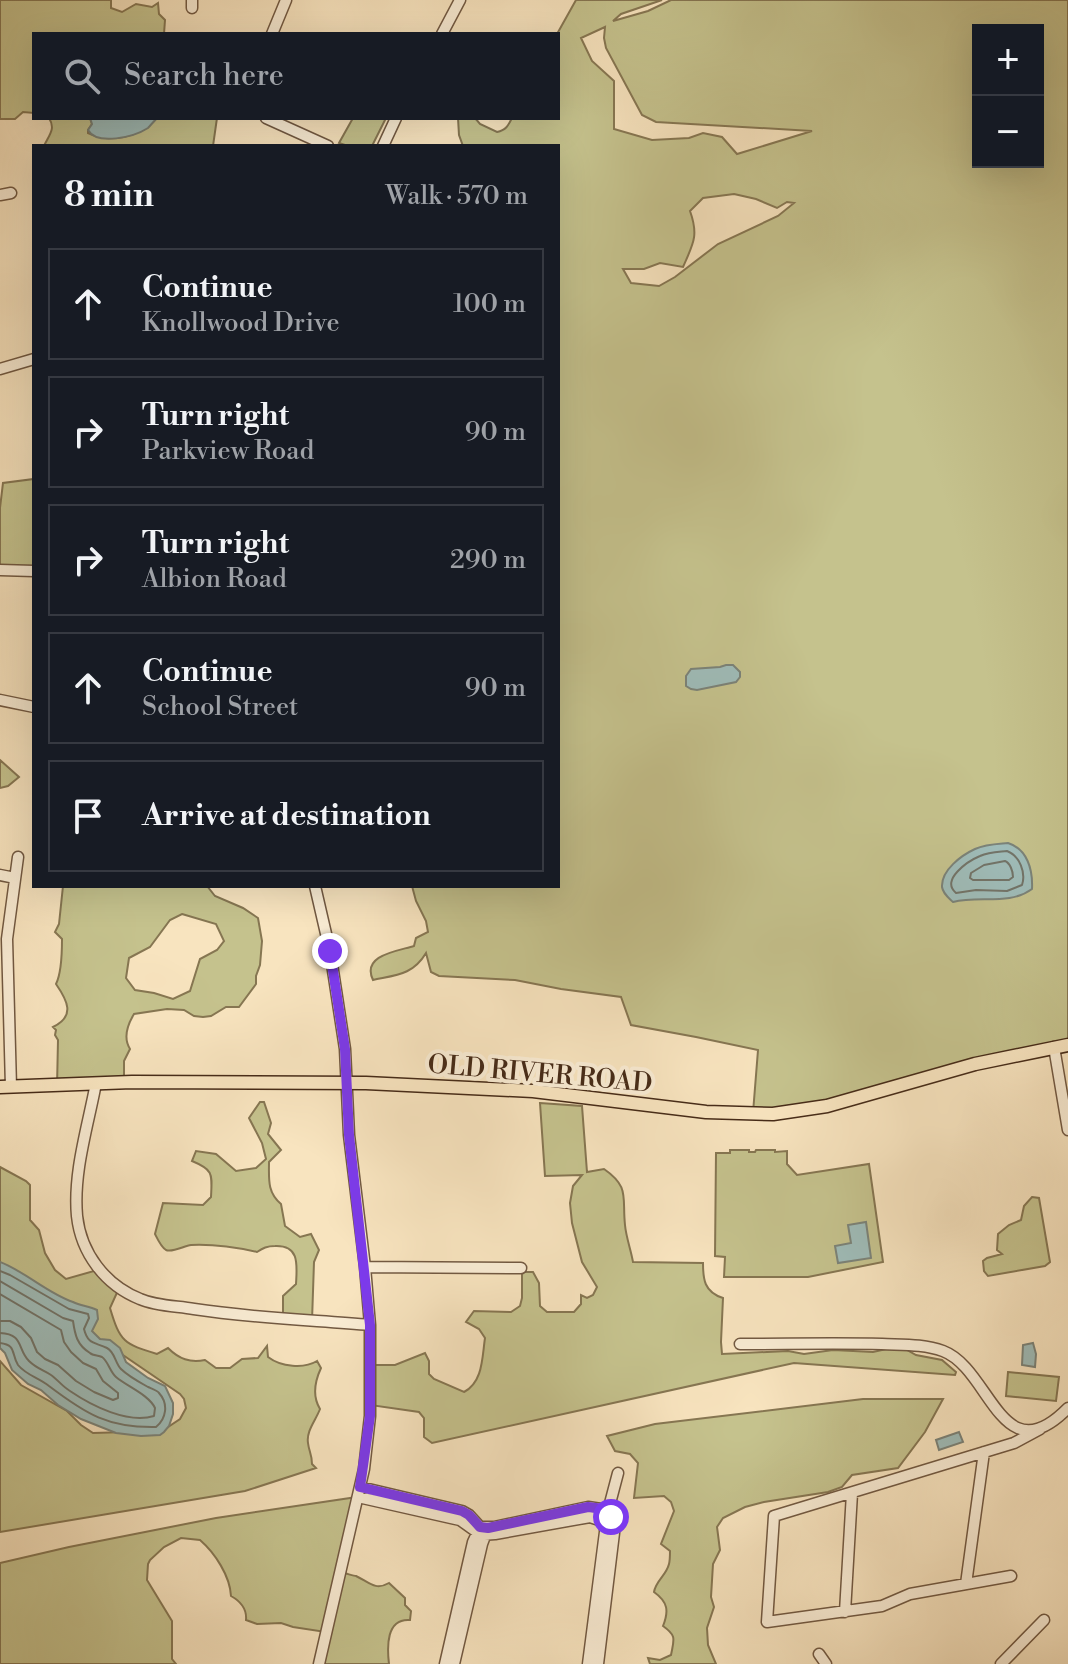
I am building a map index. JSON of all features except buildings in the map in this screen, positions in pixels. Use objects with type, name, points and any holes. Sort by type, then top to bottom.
[{"type":"main road","name":"OLD RIVER ROAD","points":[[6,1087],[132,1082],[366,1083],[533,1091],[706,1112],[773,1114],[827,1106],[975,1064],[1068,1045]]},
{"type":"street","points":[[273,32],[286,0]]},
{"type":"street","points":[[443,32],[460,0]]},
{"type":"street","points":[[270,120],[324,144]]},
{"type":"street","points":[[384,144],[395,120]]},
{"type":"street","points":[[0,369],[32,360]]},
{"type":"street","points":[[0,570],[32,571]]},
{"type":"street","points":[[0,700],[32,707]]},
{"type":"street","points":[[6,1087],[7,939],[18,857]]},
{"type":"street","points":[[0,875],[15,878]]},
{"type":"street","points":[[315,888],[330,951],[345,1049],[349,1135],[370,1325],[370,1416],[359,1492],[319,1664]]},
{"type":"street","points":[[1054,1047],[1067,1123]]},
{"type":"street","points":[[96,1083],[76,1198],[87,1253],[107,1278],[128,1293],[155,1303],[260,1317],[370,1325]]},
{"type":"street","points":[[365,1267],[521,1268]]},
{"type":"street","points":[[740,1344],[907,1345],[942,1351],[965,1366],[1005,1420],[1029,1430],[1040,1429]]},
{"type":"street","points":[[1011,1576],[910,1594],[882,1606],[767,1622],[774,1516],[1014,1443],[1059,1417],[1068,1408]]},
{"type":"street","points":[[966,1584],[984,1452]]},
{"type":"street","points":[[598,1664],[614,1533],[614,1523],[608,1511],[618,1473]]},
{"type":"street","points":[[359,1492],[462,1511],[482,1531],[482,1544],[454,1664]]},
{"type":"street","points":[[845,1612],[852,1493]]},
{"type":"street","points":[[445,1664],[473,1542],[482,1531],[588,1507],[608,1511]]},
{"type":"street","points":[[482,1531],[590,1517],[602,1521],[605,1532],[588,1664]]},
{"type":"street","points":[[1001,1664],[1044,1620]]},
{"type":"shaded area","points":[[0,0],[111,0],[111,8],[122,12],[136,4],[152,7],[158,3],[159,14],[165,20],[164,32],[32,32],[32,113],[23,112],[15,119],[0,119]]},
{"type":"shaded area","points":[[576,0],[662,0],[621,14],[613,21],[648,11],[671,0],[1068,0],[1068,1045],[871,1094],[753,1113],[758,1050],[631,1025],[621,997],[515,980],[439,976],[431,972],[426,953],[410,970],[373,980],[372,965],[376,960],[414,946],[416,938],[428,932],[413,888],[560,888],[560,144],[462,144],[458,120],[477,120],[497,132],[503,130],[511,120],[560,120],[558,32]],"holes":[[[605,27],[606,48],[642,115],[656,122],[812,131],[737,154],[722,137],[703,133],[689,138],[652,140],[614,129],[614,81],[592,61],[581,38]],[[734,194],[777,208],[787,202],[794,203],[778,216],[718,244],[659,286],[631,283],[623,269],[644,269],[660,263],[683,267],[694,240],[690,211],[703,198]]]},
{"type":"shaded area","points":[[91,120],[88,133],[115,138],[134,134],[155,120],[217,120],[213,144],[45,144],[52,129],[51,122]]},
{"type":"shaded area","points":[[352,120],[385,120],[373,144],[339,143]]},
{"type":"shaded area","points":[[32,479],[32,571],[0,570],[3,483]]},
{"type":"shaded area","points":[[0,760],[19,777],[0,788]]},
{"type":"shaded area","points":[[63,888],[209,888],[215,896],[258,918],[262,941],[260,965],[256,984],[239,1007],[226,1007],[203,1017],[184,1010],[167,1009],[134,1014],[127,1031],[130,1049],[124,1061],[124,1082],[57,1087],[58,1040],[53,1027],[65,1018],[67,1007],[56,984],[62,939],[55,932],[59,924]],"holes":[[[182,914],[216,924],[224,941],[217,950],[200,959],[190,991],[173,999],[135,990],[126,978],[129,958],[150,947],[170,920]]]},
{"type":"shaded area","points":[[260,1102],[264,1102],[271,1123],[268,1134],[281,1150],[269,1162],[269,1180],[273,1195],[281,1204],[285,1226],[300,1237],[311,1234],[319,1250],[314,1262],[312,1321],[283,1320],[283,1296],[296,1284],[295,1258],[289,1249],[272,1246],[257,1252],[224,1246],[191,1245],[169,1251],[162,1247],[155,1234],[163,1203],[203,1205],[211,1197],[212,1183],[208,1170],[192,1161],[196,1151],[216,1154],[236,1171],[256,1168],[266,1159],[262,1143],[249,1118]]},
{"type":"shaded area","points":[[540,1103],[582,1106],[587,1172],[604,1169],[618,1181],[624,1200],[633,1262],[703,1263],[706,1284],[723,1298],[722,1354],[788,1351],[804,1354],[833,1350],[873,1352],[900,1346],[916,1355],[942,1360],[956,1372],[955,1375],[794,1363],[432,1443],[424,1437],[424,1418],[419,1412],[370,1405],[371,1365],[395,1365],[425,1353],[429,1361],[429,1374],[434,1379],[464,1392],[470,1388],[478,1376],[485,1338],[479,1329],[466,1322],[474,1311],[511,1312],[520,1306],[522,1272],[533,1272],[539,1283],[540,1306],[547,1312],[574,1312],[581,1304],[581,1295],[587,1298],[593,1295],[597,1287],[582,1262],[570,1203],[573,1186],[582,1175],[545,1176]]},
{"type":"shaded area","points":[[730,1150],[787,1151],[787,1164],[797,1175],[869,1164],[883,1262],[808,1277],[724,1277],[725,1257],[715,1256],[716,1153],[730,1153]]},
{"type":"shaded area","points":[[0,1167],[30,1185],[30,1220],[39,1230],[45,1253],[55,1270],[66,1279],[101,1269],[120,1286],[110,1308],[117,1328],[130,1344],[157,1354],[168,1348],[181,1357],[205,1360],[216,1368],[230,1368],[242,1359],[258,1358],[267,1346],[268,1357],[279,1363],[299,1366],[317,1361],[321,1368],[315,1394],[320,1409],[308,1439],[312,1464],[316,1468],[245,1491],[0,1532],[0,1361],[21,1385],[67,1411],[93,1433],[162,1431],[180,1419],[186,1408],[180,1394],[0,1266]]},
{"type":"shaded area","points":[[1032,1197],[1039,1198],[1050,1262],[1045,1266],[988,1276],[983,1261],[1002,1254],[997,1250],[998,1234],[1021,1220],[1024,1206]]},
{"type":"shaded area","points":[[1008,1372],[1059,1377],[1056,1401],[1006,1396]]},
{"type":"shaded area","points":[[863,1399],[943,1399],[925,1432],[898,1468],[852,1475],[842,1487],[828,1492],[764,1502],[723,1518],[717,1527],[720,1550],[713,1564],[711,1597],[714,1607],[707,1628],[708,1645],[716,1664],[650,1664],[648,1658],[660,1660],[671,1655],[673,1645],[671,1632],[663,1626],[666,1607],[654,1592],[669,1564],[670,1551],[661,1544],[674,1511],[671,1502],[664,1496],[634,1498],[638,1463],[630,1454],[615,1451],[607,1436],[655,1424]]},
{"type":"shaded area","points":[[357,1497],[342,1572],[376,1586],[389,1583],[405,1598],[405,1605],[411,1611],[410,1620],[396,1624],[392,1629],[388,1642],[389,1664],[319,1664],[326,1632],[246,1620],[244,1609],[231,1596],[225,1573],[211,1551],[200,1540],[181,1538],[164,1547],[150,1560],[147,1580],[172,1621],[172,1659],[176,1664],[0,1664],[0,1563],[216,1518]]},
{"type":"water","points":[[91,120],[155,120],[142,131],[107,139],[99,138],[88,130]]},
{"type":"water","points":[[733,665],[740,672],[736,682],[697,690],[686,686],[686,676],[691,669]]},
{"type":"water","points":[[1008,843],[1020,850],[1028,861],[1032,889],[1004,899],[953,902],[946,896],[943,889],[945,875],[959,859],[979,847]]},
{"type":"water","points":[[866,1222],[871,1258],[838,1263],[835,1246],[851,1243],[848,1225]]},
{"type":"water","points":[[0,1262],[63,1298],[97,1310],[98,1319],[92,1331],[100,1339],[110,1340],[120,1348],[126,1362],[165,1386],[173,1403],[173,1414],[164,1432],[141,1436],[116,1433],[81,1419],[12,1370],[0,1348]]},
{"type":"water","points":[[1033,1343],[1035,1367],[1022,1365],[1023,1345]]},
{"type":"water","points":[[959,1432],[963,1442],[939,1450],[936,1440]]},
{"type":"route","points":[[330,951],[345,1049],[349,1135],[370,1325],[370,1416],[360,1487],[462,1511],[480,1527],[488,1528],[588,1507],[608,1511],[611,1517]]}]
